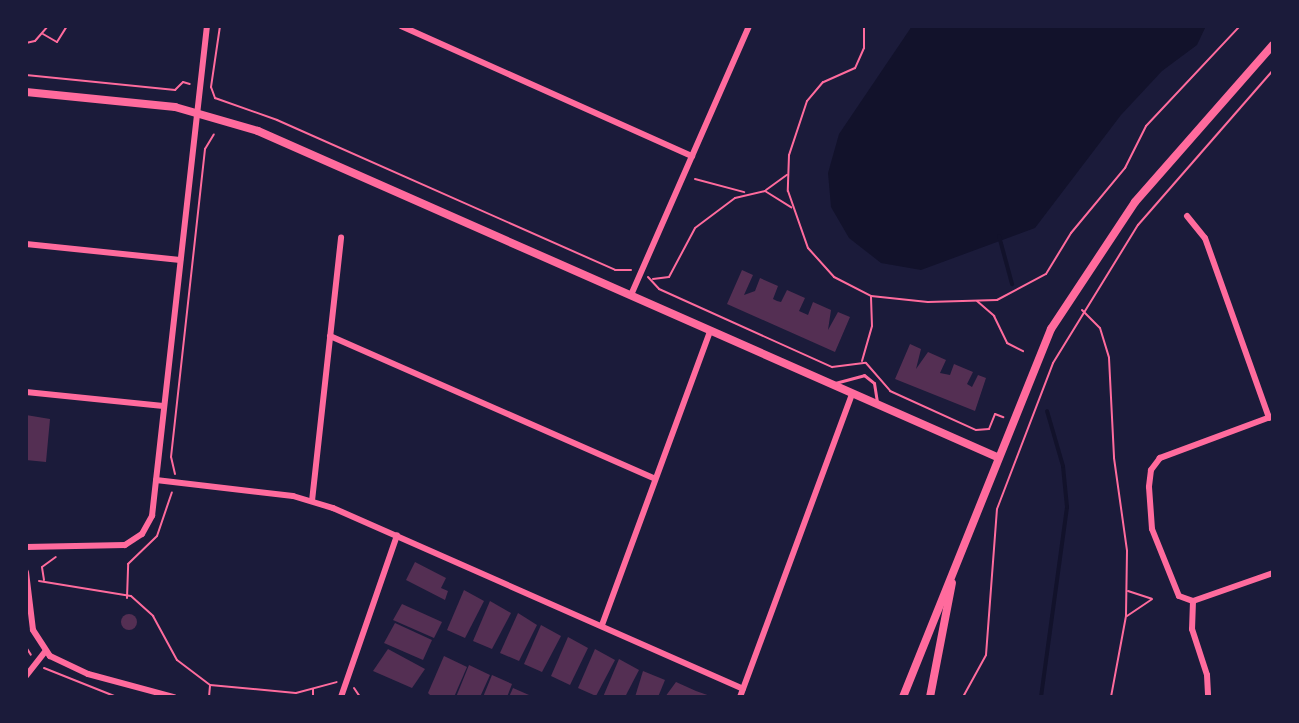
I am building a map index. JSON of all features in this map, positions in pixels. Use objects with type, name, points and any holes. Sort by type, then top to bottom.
[{"type":"street","points":[[26,547],[115,546],[134,541],[152,516],[195,111],[207,26]]},
{"type":"street","points":[[401,26],[692,156]]},
{"type":"street","points":[[631,295],[749,26]]},
{"type":"street","points":[[903,697],[953,578],[1040,351],[1087,268],[1135,202],[1273,45]]},
{"type":"street","points":[[26,92],[195,111],[258,131],[997,457]]},
{"type":"street","points":[[1187,216],[1205,238],[1271,417],[1167,455],[1151,470],[1156,544],[1174,590],[1193,601],[1273,573]]},
{"type":"street","points":[[312,501],[341,238]]},
{"type":"street","points":[[26,244],[180,260]]},
{"type":"street","points":[[602,625],[710,331]]},
{"type":"street","points":[[330,336],[655,479]]},
{"type":"street","points":[[26,392],[163,406]]},
{"type":"street","points":[[740,697],[852,394]]},
{"type":"street","points":[[156,480],[312,501],[397,535],[743,689]]},
{"type":"street","points":[[341,697],[397,535]]},
{"type":"street","points":[[26,572],[29,614],[45,652],[88,674],[174,697]]},
{"type":"street","points":[[930,697],[950,611],[953,578]]},
{"type":"street","points":[[1193,601],[1192,629],[1207,675],[1208,697]]},
{"type":"street","points":[[26,676],[45,652]]},
{"type":"lane","points":[[833,386],[847,376],[864,375],[874,383],[877,405]]},
{"type":"path","points":[[26,43],[43,34],[48,26]]},
{"type":"path","points":[[43,34],[57,42],[67,26]]},
{"type":"path","points":[[220,26],[211,87],[215,98],[277,120],[615,270],[633,270]]},
{"type":"path","points":[[864,26],[864,48],[855,68],[823,82],[807,101],[788,174],[792,207],[818,262],[846,285],[871,296],[977,301],[1009,297],[1046,274],[1071,233],[1125,168],[1146,126],[1240,26]]},
{"type":"path","points":[[963,697],[986,655],[997,509],[1038,396],[1081,310],[1138,225],[1273,70]]},
{"type":"path","points":[[26,75],[175,90],[187,83]]},
{"type":"path","points":[[175,473],[171,457],[205,149],[214,134]]},
{"type":"path","points":[[695,179],[747,193],[765,191],[788,174]]},
{"type":"path","points":[[765,191],[792,207]]},
{"type":"path","points":[[747,193],[695,228],[669,277],[650,278],[659,289],[832,367],[861,362],[877,370],[890,391],[976,430],[985,432],[995,414],[1000,416]]},
{"type":"path","points":[[861,362],[872,326],[871,296]]},
{"type":"path","points":[[977,301],[994,316],[1007,343],[1023,351]]},
{"type":"path","points":[[1081,310],[1102,332],[1112,372],[1128,590],[1111,697]]},
{"type":"path","points":[[44,581],[42,567],[56,554]]},
{"type":"path","points":[[34,581],[127,596],[153,616],[182,666],[210,685],[296,693],[338,683]]},
{"type":"path","points":[[1126,616],[1152,599],[1128,590]]},
{"type":"path","points":[[26,647],[37,662],[55,675],[117,697]]},
{"type":"path","points":[[209,697],[210,685]]},
{"type":"path","points":[[313,697],[314,688]]},
{"type":"path","points":[[353,688],[360,697]]},
{"type":"shaded area","points":[[912,26],[1206,26],[1197,45],[1162,71],[1121,115],[1035,228],[921,270],[881,263],[849,238],[831,207],[828,173],[839,134]]},
{"type":"building","points":[[742,270],[753,275],[744,295],[755,291],[760,278],[778,286],[773,299],[777,301],[781,302],[787,290],[805,298],[799,311],[808,315],[813,302],[831,310],[828,330],[838,312],[850,317],[835,352],[727,304]]},
{"type":"building","points":[[910,344],[921,349],[916,369],[928,352],[946,360],[940,373],[950,375],[954,364],[973,372],[967,384],[972,387],[978,375],[986,378],[975,411],[895,379]]},
{"type":"building","points":[[26,415],[50,419],[46,462],[26,460]]},
{"type":"building","points":[[415,562],[446,578],[441,588],[448,591],[445,600],[406,580]]},
{"type":"building","points":[[464,590],[484,601],[465,638],[447,630]]},
{"type":"building","points":[[490,601],[511,613],[492,649],[473,641]]},
{"type":"building","points":[[402,604],[442,622],[434,638],[393,620]]},
{"type":"building","points":[[518,613],[537,625],[519,661],[500,653]]},
{"type":"building","points":[[129,614],[135,616],[135,628],[129,630],[123,628],[121,622],[123,616]]},
{"type":"building","points":[[395,623],[432,640],[423,660],[384,643]]},
{"type":"building","points":[[541,625],[561,636],[542,672],[524,664]]},
{"type":"building","points":[[568,637],[588,648],[570,685],[551,676]]},
{"type":"building","points":[[388,649],[425,669],[412,688],[373,671]]},
{"type":"building","points":[[595,649],[615,660],[596,696],[578,688]]},
{"type":"building","points":[[444,656],[467,667],[454,697],[432,697],[428,693]]},
{"type":"building","points":[[619,659],[639,670],[625,697],[603,697]]},
{"type":"building","points":[[469,665],[490,675],[480,697],[456,697]]},
{"type":"building","points":[[643,671],[665,680],[658,697],[635,697]]},
{"type":"building","points":[[492,675],[512,684],[507,697],[483,697]]},
{"type":"building","points":[[676,682],[696,691],[713,697],[665,697]]},
{"type":"building","points":[[513,688],[529,695],[528,697],[509,697]]},
{"type":"waterway","points":[[999,236],[1012,284]]},
{"type":"waterway","points":[[1041,697],[1067,507],[1063,466],[1047,411]]}]
